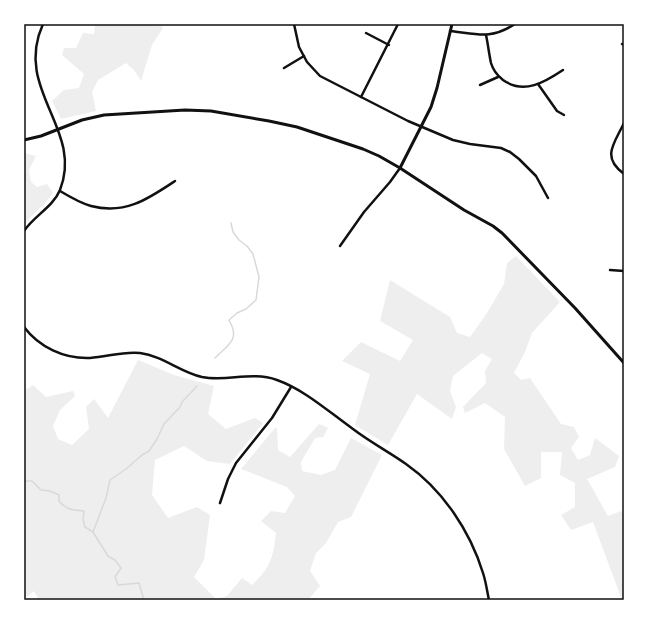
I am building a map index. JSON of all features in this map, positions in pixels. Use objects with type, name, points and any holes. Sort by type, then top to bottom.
[{"type":"street","points":[[24,231],[50,206],[60,191],[65,175],[66,160],[64,145],[40,87],[35,67],[37,42],[43,24]]},
{"type":"street","points":[[294,24],[298,41],[304,56],[307,62],[320,76],[421,126],[459,141],[501,148],[510,152],[536,176],[548,198]]},
{"type":"street","points":[[361,97],[389,45],[398,24]]},
{"type":"street","points":[[340,246],[364,212],[400,168],[431,107],[452,24]]},
{"type":"street","points":[[450,31],[492,35],[505,31],[515,24]]},
{"type":"street","points":[[366,33],[389,45]]},
{"type":"street","points":[[486,35],[492,64],[498,77],[508,84],[517,87],[538,84],[563,70]]},
{"type":"street","points":[[284,68],[304,56]]},
{"type":"street","points":[[480,85],[498,77]]},
{"type":"street","points":[[538,84],[556,111],[564,115]]},
{"type":"street","points":[[24,140],[41,136],[82,120],[104,116],[185,110],[211,111],[297,127],[363,149],[400,168],[502,233],[575,308],[624,364]]},
{"type":"street","points":[[624,123],[611,152],[611,159],[615,168],[624,174]]},
{"type":"street","points":[[60,191],[90,206],[104,209],[118,209],[144,201],[175,181]]},
{"type":"street","points":[[610,270],[624,271]]},
{"type":"street","points":[[24,327],[29,334],[43,345],[62,354],[90,358],[120,353],[141,353],[159,358],[186,372],[203,377],[216,378],[245,375],[259,376],[276,380],[291,387],[362,436],[406,464],[423,477],[438,492],[457,516],[472,545],[483,574],[489,600]]},
{"type":"street","points":[[220,503],[228,479],[236,463],[272,418],[291,387]]},
{"type":"shaded area","points":[[79,24],[158,24],[163,28],[152,45],[141,81],[134,70],[126,63],[98,80],[92,92],[96,111],[61,119],[52,101],[64,90],[79,88],[84,74],[62,55],[64,48],[76,48],[83,33],[94,34],[95,25]]},
{"type":"shaded area","points":[[24,153],[36,156],[29,170],[31,182],[37,187],[47,184],[53,193],[24,224]]},
{"type":"shaded area","points":[[516,256],[560,302],[532,333],[525,352],[514,373],[521,380],[530,378],[561,424],[574,427],[579,437],[571,448],[578,460],[590,455],[595,438],[619,456],[615,467],[587,479],[608,516],[621,511],[624,515],[624,600],[622,600],[593,522],[571,530],[561,515],[575,507],[575,483],[560,475],[562,452],[541,452],[541,478],[525,486],[504,449],[505,417],[485,403],[465,413],[463,407],[486,383],[485,371],[492,359],[482,353],[453,376],[450,391],[456,407],[452,419],[417,394],[388,445],[355,425],[370,374],[342,361],[361,342],[400,361],[413,340],[380,321],[390,280],[450,317],[457,333],[470,337],[487,313],[504,284],[507,263]]},
{"type":"shaded area","points":[[138,360],[174,375],[214,386],[208,414],[226,429],[255,418],[263,423],[230,464],[207,461],[184,446],[155,460],[152,495],[168,518],[197,507],[210,515],[204,560],[194,577],[216,599],[227,596],[242,578],[252,585],[263,573],[272,556],[276,533],[261,521],[271,511],[285,513],[295,496],[287,487],[241,469],[275,428],[277,428],[278,450],[290,457],[319,424],[328,428],[323,437],[315,438],[301,462],[302,471],[321,475],[335,470],[351,438],[382,455],[351,517],[338,522],[326,543],[316,553],[310,571],[320,586],[308,600],[39,600],[34,591],[24,599],[24,391],[33,385],[46,397],[73,391],[75,396],[60,410],[53,426],[58,439],[72,445],[89,429],[86,407],[94,399],[108,418]]},
{"type":"waterway","points":[[215,358],[228,346],[233,338],[234,333],[229,320],[237,313],[246,309],[256,300],[259,277],[253,254],[233,232],[231,223]]},
{"type":"waterway","points":[[93,532],[106,498],[110,480],[149,451],[164,424],[197,386]]},
{"type":"waterway","points":[[24,481],[32,481],[41,490],[50,491],[59,495],[59,501],[67,508],[84,511],[83,519],[85,527],[93,532],[108,556],[115,560],[121,568],[115,577],[118,585],[139,583],[144,600]]}]
